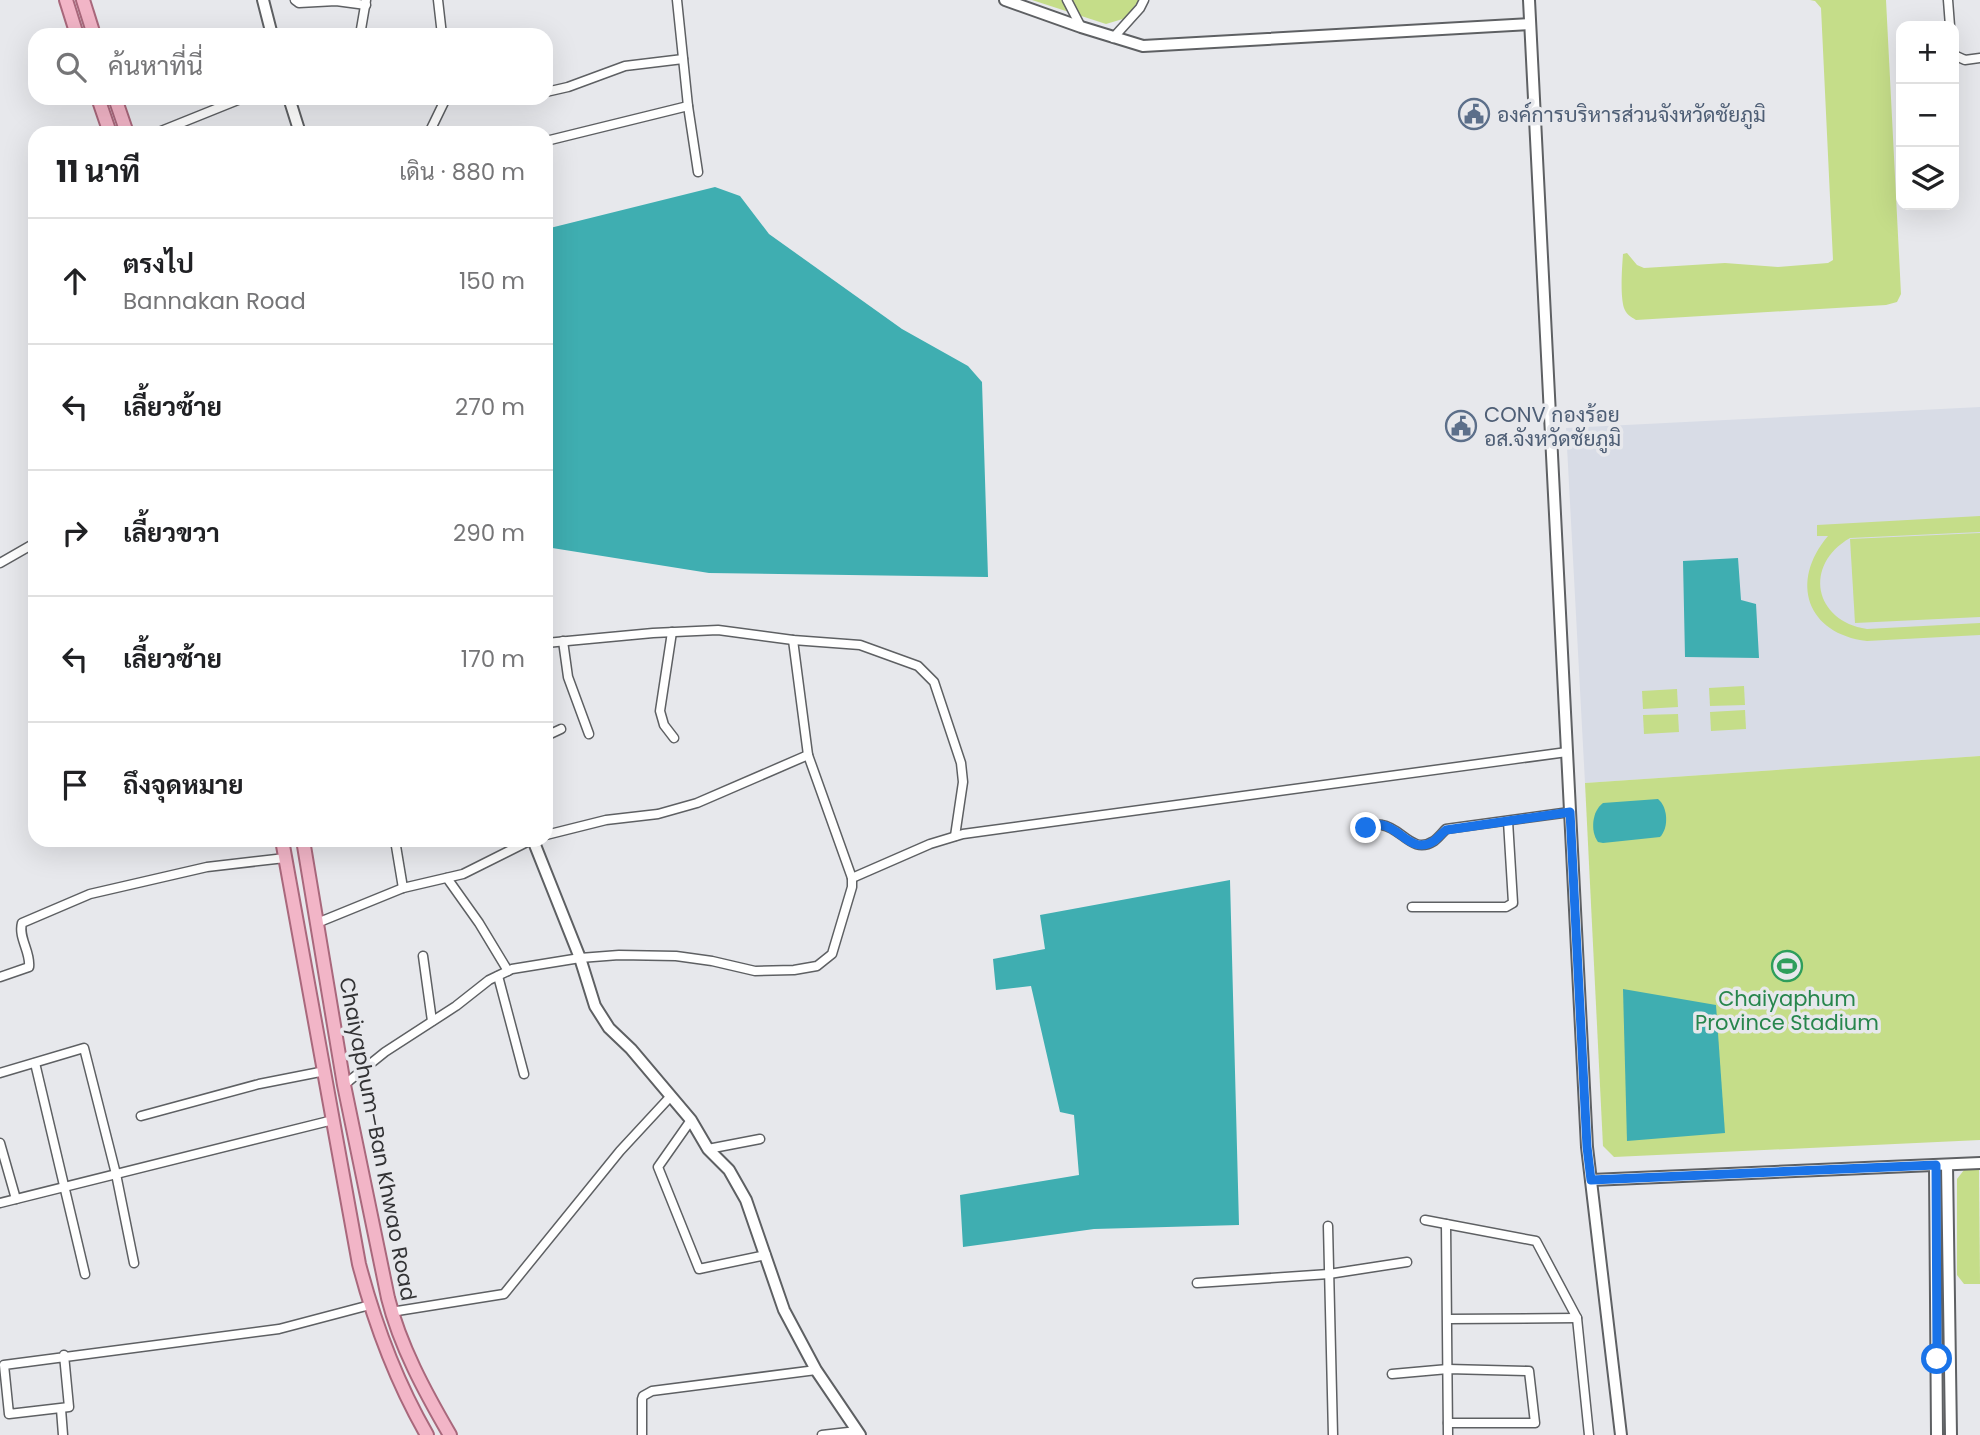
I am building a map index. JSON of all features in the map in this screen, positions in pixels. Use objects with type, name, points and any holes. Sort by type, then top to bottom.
[{"type":"main road","points":[[66,0],[75,28]]},
{"type":"main road","points":[[83,0],[92,28]]},
{"type":"main road","points":[[100,105],[108,126]]},
{"type":"main road","points":[[117,105],[125,126]]},
{"type":"main road","name":"Chaiyaphum–Ban Khwao Road","points":[[283,847],[359,1264],[388,1359],[427,1435]]},
{"type":"main road","name":"Chaiyaphum–Ban Khwao Road","points":[[304,847],[344,1085],[391,1312],[425,1392],[450,1435]]},
{"type":"street","points":[[263,0],[270,28]]},
{"type":"street","points":[[295,0],[308,4],[366,2],[361,28]]},
{"type":"street","points":[[438,0],[441,28]]},
{"type":"street","points":[[677,0],[698,172]]},
{"type":"street","points":[[1005,0],[1143,46],[1530,24]]},
{"type":"street","points":[[1067,0],[1080,27]]},
{"type":"street","points":[[1113,38],[1144,0]]},
{"type":"street","points":[[1529,0],[1587,1147],[1621,1435]]},
{"type":"street","points":[[1948,0],[1950,21]]},
{"type":"street","points":[[1959,57],[1965,60],[1980,58]]},
{"type":"street","points":[[553,90],[625,66],[683,59]]},
{"type":"street","points":[[173,126],[226,105]]},
{"type":"street","points":[[291,105],[298,126]]},
{"type":"street","points":[[432,126],[443,105]]},
{"type":"street","points":[[553,139],[688,107]]},
{"type":"street","points":[[0,563],[28,547]]},
{"type":"street","points":[[553,642],[672,632],[718,631],[860,645],[918,666],[934,682],[961,763],[963,782],[955,836]]},
{"type":"street","points":[[672,632],[660,710],[664,726],[674,738]]},
{"type":"street","points":[[344,1085],[385,1052],[508,971],[580,958],[619,955],[676,956],[755,971],[794,970],[817,966],[832,954],[852,887],[852,878],[808,755],[793,640]]},
{"type":"street","points":[[563,641],[568,677],[589,734]]},
{"type":"street","points":[[553,733],[561,729]]},
{"type":"street","points":[[852,878],[955,836],[1567,752]]},
{"type":"street","points":[[553,833],[606,820],[658,814],[697,803],[808,755]]},
{"type":"street","points":[[1366,828],[1380,825],[1392,829],[1412,844],[1424,845],[1435,841],[1446,830],[1570,812]]},
{"type":"street","points":[[1412,907],[1506,907],[1513,902],[1508,821]]},
{"type":"street","points":[[396,847],[403,888]]},
{"type":"street","points":[[317,923],[403,888],[463,874],[518,847]]},
{"type":"street","points":[[535,847],[580,958],[595,1006],[691,1120],[708,1149],[729,1170],[746,1200],[783,1310],[816,1370],[858,1433]]},
{"type":"street","points":[[0,977],[29,967],[30,959],[20,929],[22,923],[90,894],[207,867],[285,858]]},
{"type":"street","points":[[447,878],[508,971]]},
{"type":"street","points":[[423,956],[432,1021]]},
{"type":"street","points":[[498,976],[524,1074]]},
{"type":"street","points":[[0,1073],[84,1048],[116,1174],[134,1263]]},
{"type":"street","points":[[35,1063],[85,1274]]},
{"type":"street","points":[[141,1116],[259,1084],[325,1071]]},
{"type":"street","points":[[391,1312],[504,1294],[620,1151],[670,1097]]},
{"type":"street","points":[[0,1203],[333,1120]]},
{"type":"street","points":[[691,1120],[657,1167],[699,1269],[766,1255]]},
{"type":"street","points":[[708,1149],[760,1139]]},
{"type":"street","points":[[0,1143],[16,1199]]},
{"type":"street","points":[[1591,1180],[1980,1163]]},
{"type":"street","points":[[1937,1435],[1941,1165]]},
{"type":"street","points":[[1941,1165],[1951,1435]]},
{"type":"street","points":[[1425,1220],[1536,1241],[1577,1318],[1589,1435]]},
{"type":"street","points":[[1446,1224],[1448,1435]]},
{"type":"street","points":[[1328,1226],[1333,1435]]},
{"type":"street","points":[[1197,1283],[1329,1274],[1407,1262]]},
{"type":"street","points":[[64,1355],[69,1407],[9,1414],[4,1365],[64,1355],[279,1329],[370,1305]]},
{"type":"street","points":[[1448,1319],[1577,1318]]},
{"type":"street","points":[[1392,1374],[1448,1369],[1529,1371],[1535,1423],[1448,1423]]},
{"type":"street","points":[[642,1435],[642,1399],[646,1393],[816,1370]]},
{"type":"street","points":[[61,1409],[64,1435]]},
{"type":"street","points":[[822,1435],[858,1433]]},
{"type":"shaded area","points":[[1980,407],[1980,756],[1585,783],[1566,428]]},
{"type":"green space","points":[[1032,0],[1139,0],[1126,18],[1106,24]]},
{"type":"green space","points":[[1810,0],[1886,0],[1901,294],[1897,302],[1886,305],[1636,320],[1626,312],[1623,303],[1623,254],[1627,253],[1637,265],[1644,268],[1725,263],[1778,267],[1828,263],[1833,260],[1821,8],[1815,1]]},
{"type":"green space","points":[[1980,516],[1980,532],[1850,538],[1835,549],[1825,562],[1821,591],[1826,604],[1835,615],[1849,624],[1867,629],[1980,623],[1980,635],[1867,641],[1846,636],[1830,628],[1818,617],[1810,603],[1807,588],[1809,571],[1816,553],[1828,536],[1817,536],[1817,525]]},
{"type":"green space","points":[[1980,533],[1980,617],[1855,623],[1850,539]]},
{"type":"green space","points":[[1744,686],[1745,705],[1710,706],[1709,688]]},
{"type":"green space","points":[[1677,689],[1678,707],[1643,709],[1642,691]]},
{"type":"green space","points":[[1745,710],[1746,729],[1711,731],[1710,712]]},
{"type":"green space","points":[[1678,714],[1679,732],[1644,734],[1643,715]]},
{"type":"green space","name":"Chaiyaphum Province Stadium","points":[[1980,756],[1980,1140],[1614,1157],[1603,1146],[1585,783]]},
{"type":"green space","points":[[1979,1169],[1980,1284],[1964,1284],[1957,1275],[1957,1179],[1964,1170]]},
{"type":"water","points":[[715,187],[740,196],[769,234],[902,329],[968,366],[982,382],[988,577],[709,573],[553,548],[553,227]]},
{"type":"water","points":[[1738,558],[1741,600],[1756,604],[1759,658],[1685,657],[1683,561]]},
{"type":"water","points":[[1658,799],[1664,807],[1666,818],[1660,837],[1598,842],[1593,821],[1596,811],[1603,803]]},
{"type":"water","points":[[1230,880],[1239,1225],[1094,1229],[963,1247],[960,1195],[1079,1175],[1074,1115],[1060,1112],[1031,986],[996,990],[993,959],[1045,949],[1040,915]]},
{"type":"water","points":[[1623,989],[1716,1005],[1725,1133],[1627,1141]]},
{"type":"place","name":"องค์การบริหารส่วนจังหวัดชัยภูมิ","points":[[1474,114]]},
{"type":"place","name":"CONV กองร้อย อส.จังหวัดชัยภูมิ","points":[[1461,426]]},
{"type":"place","name":"Chaiyaphum Province Stadium","points":[[1787,966]]},
{"type":"route","points":[[1366,828],[1380,825],[1392,829],[1412,844],[1424,845],[1435,841],[1446,830],[1570,812],[1587,1147],[1591,1180],[1936,1165],[1937,1359]]}]
